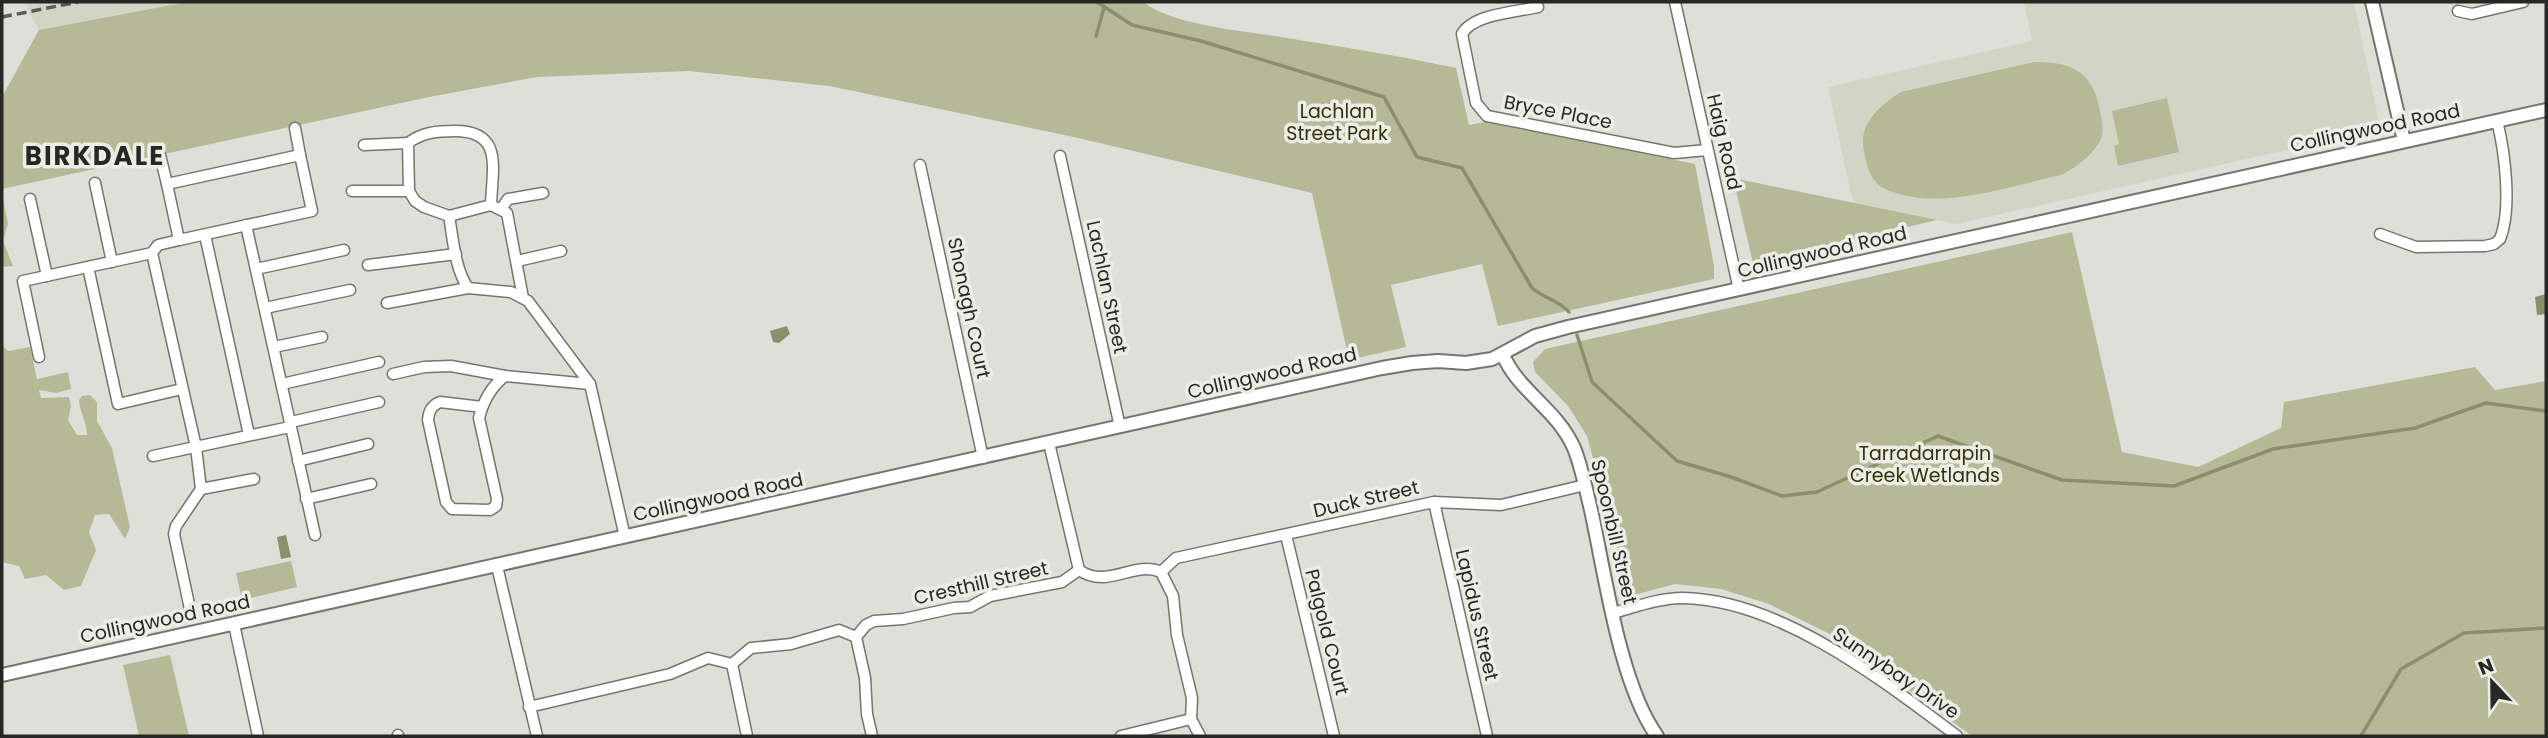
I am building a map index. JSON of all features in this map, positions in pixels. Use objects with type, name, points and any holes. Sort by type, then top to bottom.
[{"type":"street","name":"Haig Road","points":[[1675,2],[1740,290]]},
{"type":"street","points":[[2372,2],[2404,141]]},
{"type":"street","points":[[2458,10],[2472,14],[2523,2]]},
{"type":"street","name":"Bryce Place","points":[[1538,7],[1478,20],[1467,25],[1462,34],[1476,103],[1488,116],[1674,153],[1707,150]]},
{"type":"street","name":"Collingwood Road","points":[[2,675],[1382,368],[1425,362],[1479,362],[1503,355],[1525,341],[1548,332],[2546,110]]},
{"type":"street","points":[[2380,234],[2416,247],[2485,246],[2500,239],[2505,209],[2505,150],[2497,121]]},
{"type":"street","points":[[39,357],[23,281],[152,253],[158,245],[312,211],[295,128]]},
{"type":"street","points":[[364,145],[408,144],[417,137],[437,131],[477,133],[485,138],[492,155],[491,205]]},
{"type":"street","points":[[408,144],[410,191],[415,201],[449,216],[491,205],[502,208],[507,213],[523,298]]},
{"type":"street","points":[[160,155],[179,240]]},
{"type":"street","points":[[167,184],[300,155]]},
{"type":"street","name":"Lachlan Street","points":[[1060,156],[1120,427]]},
{"type":"street","name":"Shonagh Court","points":[[920,165],[983,458]]},
{"type":"street","points":[[95,183],[112,262]]},
{"type":"street","points":[[352,191],[410,191]]},
{"type":"street","points":[[502,208],[508,199],[543,193]]},
{"type":"street","points":[[30,200],[47,276]]},
{"type":"street","points":[[449,216],[456,254],[468,288]]},
{"type":"street","points":[[246,225],[315,535]]},
{"type":"street","points":[[205,235],[249,435]]},
{"type":"street","points":[[256,269],[344,250]]},
{"type":"street","points":[[517,261],[561,251]]},
{"type":"street","points":[[152,253],[195,447],[201,489],[176,526],[174,534],[190,609]]},
{"type":"street","points":[[368,265],[456,254]]},
{"type":"street","points":[[88,267],[118,404],[182,389]]},
{"type":"street","points":[[387,303],[468,288],[511,292],[528,301],[590,384],[625,537]]},
{"type":"street","points":[[265,308],[350,290]]},
{"type":"street","points":[[274,347],[322,337]]},
{"type":"street","name":"Spoonbill Street","points":[[1503,355],[1517,380],[1559,421],[1574,449],[1633,687],[1657,736]]},
{"type":"street","points":[[282,384],[379,362]]},
{"type":"street","points":[[394,374],[450,366],[505,376],[590,384]]},
{"type":"street","points":[[482,407],[439,402],[433,405],[429,413],[428,420],[446,502],[452,509],[490,510],[496,506],[497,499],[479,418],[482,407],[497,383],[505,376]]},
{"type":"street","points":[[153,456],[379,402]]},
{"type":"street","points":[[1049,443],[1079,570],[1090,578],[1106,578],[1147,569],[1161,572],[1173,596],[1177,635],[1192,698],[1191,719],[1200,736]]},
{"type":"street","points":[[298,461],[368,444]]},
{"type":"street","points":[[201,489],[254,479]]},
{"type":"street","points":[[306,499],[372,484]]},
{"type":"street","name":"Duck Street","points":[[1161,572],[1176,558],[1434,502],[1501,505],[1585,485]]},
{"type":"street","name":"Lapidus Street","points":[[1434,502],[1487,736]]},
{"type":"street","name":"Palgold Court","points":[[1286,536],[1334,736]]},
{"type":"street","points":[[496,566],[537,736]]},
{"type":"street","name":"Cresthill Street","points":[[732,664],[751,648],[792,644],[839,630],[856,636],[874,621],[903,620],[970,607],[990,596],[1062,582],[1079,570]]},
{"type":"street","name":"Sunnybay Drive","points":[[1613,613],[1679,598],[1713,600],[1764,617],[1827,645],[1957,736]]},
{"type":"street","points":[[234,624],[258,736]]},
{"type":"street","points":[[856,636],[865,678],[867,714],[872,736]]},
{"type":"street","points":[[529,707],[670,674],[708,658],[732,664],[747,736]]},
{"type":"street","points":[[1121,736],[1191,719]]},
{"type":"shaded area","points":[[187,2],[39,30],[26,3]]},
{"type":"shaded area","points":[[2024,2],[2354,2],[2379,122],[2367,132],[1956,224],[1853,203],[1828,87],[2032,41]]},
{"type":"shaded area","points":[[2546,294],[2546,314],[2537,315],[2535,297]]},
{"type":"shaded area","points":[[787,326],[790,334],[779,343],[773,342],[770,331]]},
{"type":"shaded area","points":[[286,535],[291,557],[281,559],[277,537]]},
{"type":"green space","name":"Lachlan Street Park","points":[[187,2],[1143,2],[1173,17],[1192,22],[1456,68],[1469,125],[1485,122],[1695,164],[1714,266],[1714,279],[1498,326],[1482,264],[1391,285],[1406,347],[1349,360],[1312,193],[1074,137],[829,86],[689,71],[537,77],[429,97],[2,189],[2,97],[39,30]]},
{"type":"green space","points":[[2034,62],[2059,64],[2079,72],[2092,86],[2097,97],[2102,123],[2101,139],[2091,153],[2077,165],[2061,175],[1955,197],[1912,197],[1886,189],[1873,178],[1864,151],[1864,132],[1872,117],[1893,97],[1901,92]]},
{"type":"green space","points":[[2167,98],[2179,152],[2118,166],[2114,146],[2119,144],[2112,111]]},
{"type":"green space","points":[[1733,178],[1937,220],[1753,263]]},
{"type":"green space","points":[[2,195],[8,224],[3,241],[13,266],[2,267]]},
{"type":"green space","name":"Tarradarrapin Creek Wetlands","points":[[2072,232],[2122,452],[2198,467],[2281,428],[2284,402],[2475,367],[2495,390],[2546,381],[2546,736],[1972,736],[1834,636],[1769,604],[1721,589],[1675,584],[1630,596],[1587,436],[1568,406],[1535,372],[1533,362],[1545,349]]},
{"type":"green space","points":[[2,345],[8,351],[30,347],[37,379],[68,372],[71,389],[56,393],[39,390],[41,398],[69,397],[71,406],[68,420],[77,435],[87,435],[79,400],[82,396],[90,395],[97,402],[97,421],[112,448],[130,527],[125,539],[109,514],[95,515],[89,532],[96,550],[81,586],[64,590],[46,575],[25,579],[19,566],[2,562]]},
{"type":"green space","points":[[291,561],[297,587],[242,600],[236,573]]},
{"type":"green space","points":[[170,655],[189,736],[139,736],[123,665]]},
{"type":"waterway","points":[[1097,2],[1132,25],[1201,41],[1384,97],[1417,157],[1462,168],[1532,288],[1569,312]]},
{"type":"waterway","points":[[1096,36],[1104,8]]},
{"type":"waterway","points":[[1577,335],[1592,382],[1677,461],[1782,496],[1817,492],[1938,436],[2062,480],[2174,486],[2273,449],[2415,428],[2486,403],[2546,411]]},
{"type":"waterway","points":[[2361,736],[2401,669],[2464,633],[2546,628]]},
{"type":"railway","points":[[2,17],[78,2]]},
{"type":"district","name":"BIRKDALE","points":[[95,156]]}]
